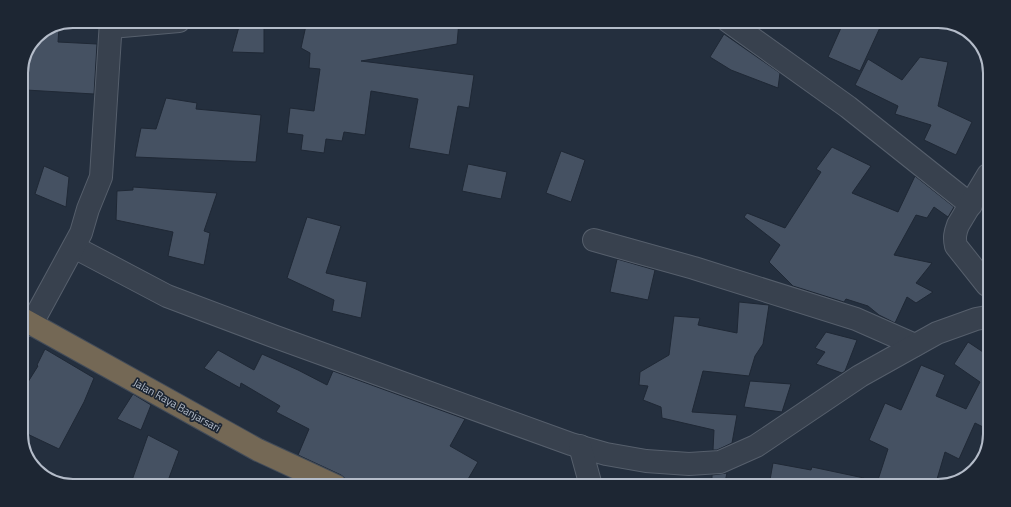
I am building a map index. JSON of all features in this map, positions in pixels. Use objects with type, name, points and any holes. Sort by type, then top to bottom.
[{"type":"highway","name":"Jalan Raya Banjarsari","points":[[28,323],[258,450],[321,479]]},
{"type":"street","points":[[28,319],[74,247],[81,233],[88,209],[101,176],[111,28]]},
{"type":"street","points":[[738,28],[848,107],[970,205]]},
{"type":"street","points":[[983,183],[958,225],[954,240],[956,246],[983,280]]},
{"type":"street","points":[[594,240],[710,273],[856,319],[915,345]]},
{"type":"street","points":[[74,247],[167,296],[273,336],[580,446],[606,454],[646,461],[689,464],[720,462],[756,446],[860,376],[915,345],[937,333],[983,318]]},
{"type":"street","points":[[580,446],[589,479]]},
{"type":"building","points":[[239,28],[264,28],[264,53],[232,52]]},
{"type":"building","points":[[305,28],[458,28],[457,44],[361,61],[474,75],[469,108],[458,106],[449,155],[409,148],[418,99],[371,91],[365,135],[344,132],[342,141],[326,139],[324,153],[301,150],[303,135],[287,133],[290,108],[314,111],[320,69],[309,68],[310,53],[301,48]]},
{"type":"building","points":[[841,28],[880,28],[860,71],[828,57]]},
{"type":"building","points":[[59,30],[58,42],[97,44],[94,94],[28,90],[28,70],[30,61],[37,46],[43,39]]},
{"type":"building","points":[[724,34],[780,73],[778,88],[731,70],[710,57]]},
{"type":"building","points":[[920,57],[948,62],[938,106],[972,122],[956,155],[924,140],[931,125],[895,114],[898,106],[855,85],[868,59],[902,80]]},
{"type":"building","points":[[166,98],[197,103],[196,109],[261,115],[256,162],[135,157],[141,128],[156,129]]},
{"type":"building","points":[[832,147],[871,166],[852,193],[898,212],[915,176],[954,207],[948,217],[934,207],[927,218],[916,215],[894,255],[932,263],[916,283],[933,292],[916,303],[907,297],[895,323],[879,315],[868,306],[846,299],[844,302],[793,286],[769,262],[780,245],[744,217],[747,213],[785,228],[821,172],[816,169]]},
{"type":"building","points":[[561,151],[585,160],[571,202],[546,193]]},
{"type":"building","points":[[468,164],[507,172],[501,199],[462,191]]},
{"type":"building","points":[[44,166],[69,177],[66,207],[35,194]]},
{"type":"building","points":[[133,187],[217,193],[204,231],[210,233],[204,265],[168,256],[173,232],[116,220],[117,191],[133,190]]},
{"type":"building","points":[[307,217],[341,226],[326,273],[367,282],[361,318],[332,311],[334,300],[287,278]]},
{"type":"building","points":[[617,259],[655,270],[648,300],[610,292]]},
{"type":"building","points":[[739,302],[769,305],[763,344],[755,356],[749,376],[703,371],[692,412],[737,415],[732,443],[717,450],[713,450],[714,430],[662,418],[661,407],[643,400],[648,386],[639,385],[640,372],[669,355],[674,316],[700,318],[698,325],[737,333]]},
{"type":"building","points":[[826,332],[857,340],[845,371],[842,373],[816,364],[825,352],[815,348]]},
{"type":"building","points":[[968,342],[983,352],[983,427],[975,423],[959,459],[945,452],[937,479],[878,479],[888,449],[869,440],[885,403],[901,410],[921,365],[945,375],[936,396],[966,409],[980,382],[954,364]]},
{"type":"building","points":[[45,349],[94,378],[84,402],[59,449],[28,434],[28,382],[38,366],[37,365]]},
{"type":"building","points":[[218,350],[254,370],[262,354],[327,385],[333,371],[465,419],[450,446],[478,462],[468,479],[346,479],[341,475],[298,455],[309,429],[276,412],[280,406],[241,383],[240,388],[204,368]]},
{"type":"building","points":[[750,381],[791,384],[782,412],[744,407]]},
{"type":"building","points":[[133,394],[151,405],[141,430],[117,419]]},
{"type":"building","points":[[148,435],[179,451],[169,479],[132,479]]},
{"type":"building","points":[[773,463],[811,470],[812,467],[864,478],[864,479],[770,479]]},
{"type":"building","points":[[727,473],[726,479],[712,479],[712,475]]}]
